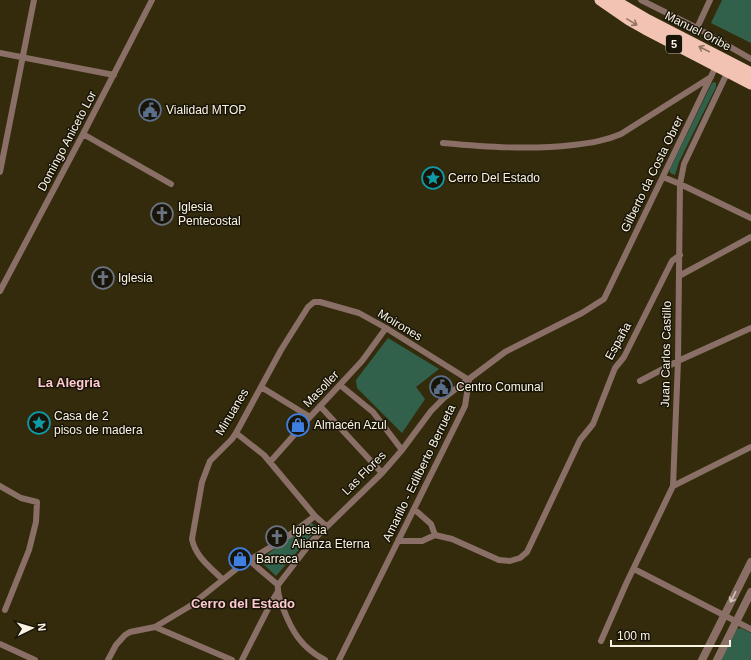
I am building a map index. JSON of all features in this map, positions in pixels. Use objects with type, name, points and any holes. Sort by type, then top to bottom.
[{"type":"highway","name":"Manuel Oribe","points":[[600,0],[634,23],[730,68],[751,84]]},
{"type":"highway","name":"Manuel Oribe","points":[[614,0],[718,62]]},
{"type":"highway","name":"Manuel Oribe","points":[[730,68],[751,72]]},
{"type":"street","points":[[0,172],[34,0]]},
{"type":"street","name":"Domingo Aniceto Lor","points":[[0,291],[152,0]]},
{"type":"street","name":"Manuel Oribe","points":[[641,0],[697,28],[751,59]]},
{"type":"street","points":[[697,28],[710,0]]},
{"type":"street","points":[[0,53],[114,74]]},
{"type":"street","name":"Gilberto da Costa Obrer","points":[[604,299],[718,62]]},
{"type":"street","name":"Juan Carlos Castillo","points":[[601,641],[673,486],[678,361],[680,184],[684,164],[730,68]]},
{"type":"street","points":[[443,143],[494,148],[558,147],[599,142],[621,134],[711,77]]},
{"type":"street","points":[[83,134],[171,184]]},
{"type":"street","points":[[663,177],[751,218]]},
{"type":"street","points":[[679,276],[751,237]]},
{"type":"street","name":"España","points":[[435,535],[452,539],[499,560],[510,561],[520,558],[526,552],[580,440],[593,424],[615,368],[624,357],[672,261],[680,255]]},
{"type":"street","name":"Las Flores","points":[[278,585],[312,541],[382,473],[402,450],[431,411],[445,397],[469,380],[484,366],[505,352],[582,313],[604,299]]},
{"type":"street","name":"Moirones","points":[[314,302],[320,302],[359,313],[386,328],[469,380]]},
{"type":"street","name":"Minuanes","points":[[222,579],[200,557],[193,546],[192,539],[199,495],[210,461],[236,433],[300,318],[308,307],[314,302]]},
{"type":"street","name":"Masoller","points":[[270,462],[362,361],[386,328]]},
{"type":"street","points":[[640,381],[678,361],[751,328]]},
{"type":"street","name":"Amarillo - Edilberto Berrueta","points":[[339,660],[465,406],[469,380]]},
{"type":"street","points":[[340,385],[373,412],[402,450]]},
{"type":"street","points":[[261,387],[310,417]]},
{"type":"street","points":[[320,406],[382,473]]},
{"type":"street","points":[[236,433],[264,454],[315,516],[326,526]]},
{"type":"street","points":[[673,486],[751,447]]},
{"type":"street","points":[[0,486],[21,498],[37,502],[36,522],[29,550],[5,610]]},
{"type":"street","points":[[398,541],[422,541],[435,535],[431,524],[414,509]]},
{"type":"street","points":[[108,660],[116,645],[125,635],[130,632],[155,627],[190,606],[240,566],[287,537],[315,516]]},
{"type":"street","points":[[242,660],[277,593],[278,585],[250,561]]},
{"type":"street","points":[[702,660],[751,562]]},
{"type":"street","points":[[634,569],[751,628]]},
{"type":"street","points":[[717,660],[751,592]]},
{"type":"street","points":[[277,593],[296,636],[312,654],[325,660]]},
{"type":"street","points":[[155,627],[232,660]]},
{"type":"street","points":[[0,644],[35,660]]},
{"type":"green space","points":[[722,0],[751,0],[751,43],[711,23]]},
{"type":"green space","points":[[712,83],[716,83],[716,87],[679,162],[675,175],[670,173],[670,169]]},
{"type":"green space","points":[[388,338],[439,369],[416,387],[425,399],[402,433],[357,388],[356,380]]},
{"type":"green space","points":[[311,523],[317,527],[316,530],[276,576],[259,560]]},
{"type":"green space","points":[[741,628],[751,633],[751,660],[721,660],[737,629]]},
{"type":"place","name":"Vialidad MTOP","points":[[150,110]]},
{"type":"place","name":"Cerro Del Estado","points":[[433,178]]},
{"type":"place","name":"Iglesia Pentecostal","points":[[162,214]]},
{"type":"place","name":"Iglesia","points":[[103,278]]},
{"type":"place","name":"Centro Comunal","points":[[441,387]]},
{"type":"place","name":"Casa de 2 pisos de madera","points":[[39,423]]},
{"type":"place","name":"Almacén Azul","points":[[298,425]]},
{"type":"place","name":"Iglesia Alianza Eterna","points":[[277,537]]},
{"type":"place","name":"Barraca","points":[[240,559]]},
{"type":"district","name":"La Alegria","points":[[69,382]]},
{"type":"district","name":"Cerro del Estado","points":[[243,603]]}]
